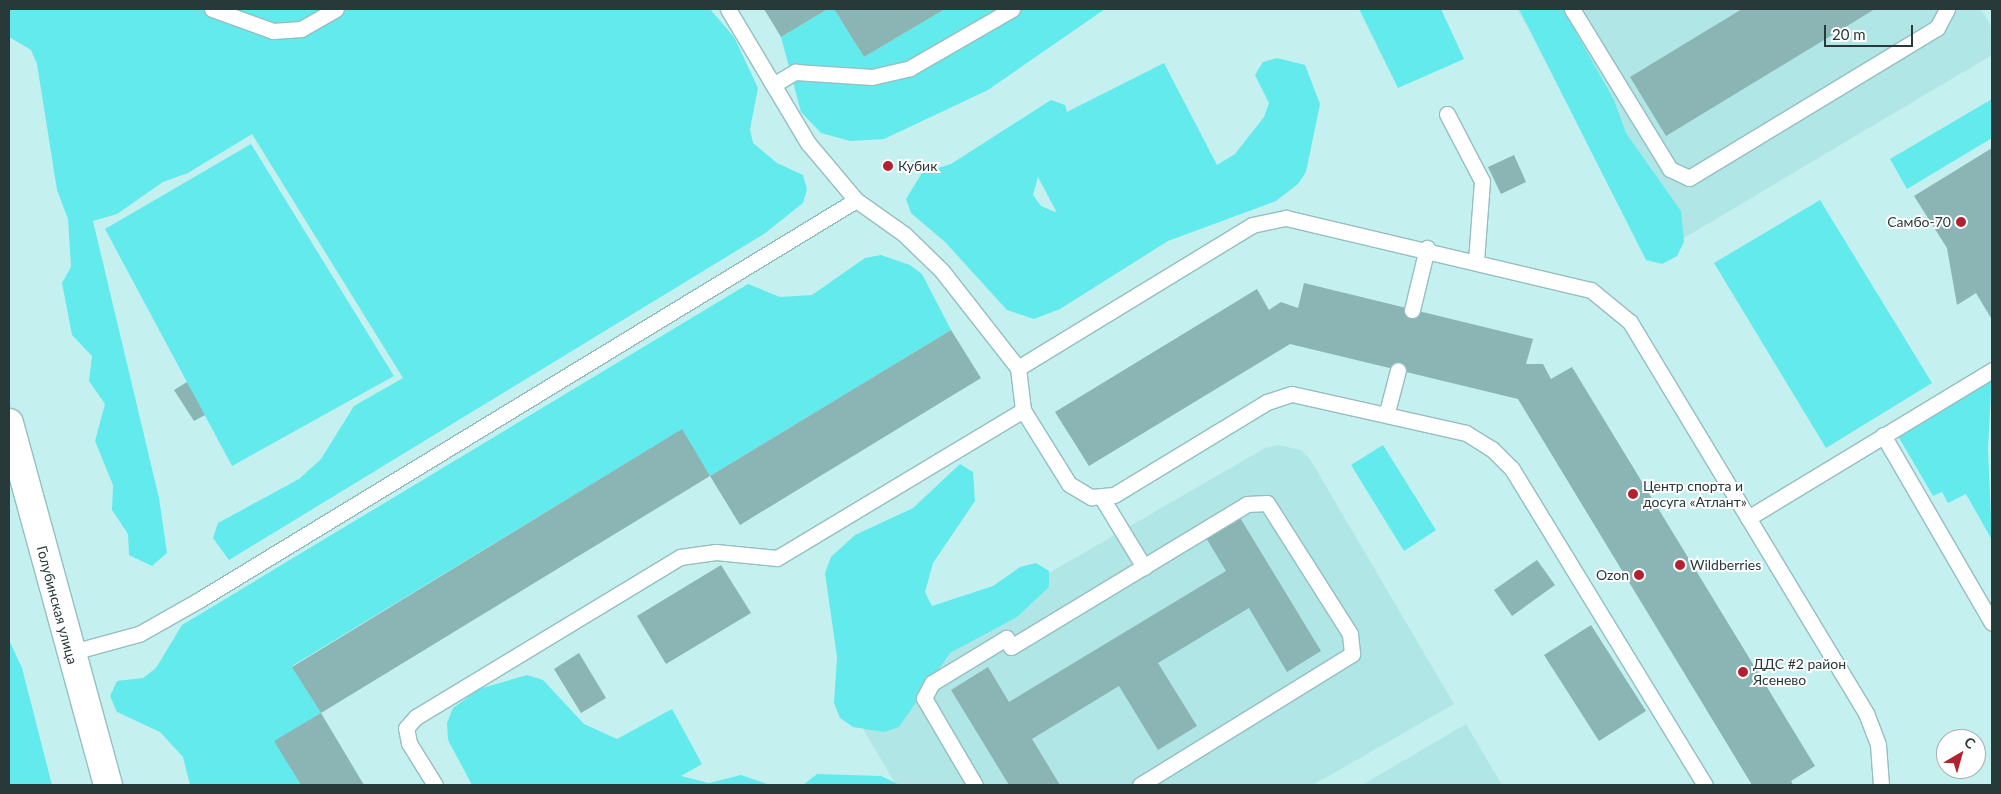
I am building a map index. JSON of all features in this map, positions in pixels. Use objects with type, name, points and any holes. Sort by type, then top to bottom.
[{"type":"street","name":"Голубинская улица","points":[[9,423],[69,653],[108,785]]},
{"type":"lane","points":[[212,9],[272,32],[301,29],[336,9]]},
{"type":"lane","points":[[728,9],[808,143],[856,200],[904,234],[942,271],[1018,368],[1023,410],[1069,484],[1102,498],[1144,567]]},
{"type":"lane","points":[[773,85],[795,72],[872,77],[910,68],[1012,9]]},
{"type":"lane","points":[[1572,9],[1670,169],[1689,178],[1937,28],[1947,9]]},
{"type":"lane","points":[[1447,114],[1482,181],[1476,261]]},
{"type":"lane","points":[[69,653],[139,634],[199,600],[856,200]]},
{"type":"lane","points":[[1018,368],[1252,225],[1286,218],[1318,222],[1591,290],[1613,304],[1630,322],[1866,713],[1878,745],[1882,785]]},
{"type":"lane","points":[[1412,310],[1427,248]]},
{"type":"lane","points":[[1387,412],[1398,370]]},
{"type":"lane","points":[[1748,518],[1992,370]]},
{"type":"lane","points":[[1102,498],[1114,495],[1267,402],[1292,394],[1387,412],[1466,433],[1512,469],[1705,785]]},
{"type":"lane","points":[[435,785],[410,743],[406,728],[416,718],[680,557],[716,552],[777,558],[1023,410]]},
{"type":"lane","points":[[1883,435],[1992,623]]},
{"type":"lane","points":[[975,785],[928,707],[925,690],[1006,638],[1012,647],[1247,504],[1267,503],[1354,645],[1346,661],[1140,785]]},
{"type":"shaded area","points":[[9,9],[710,9],[734,37],[758,88],[750,129],[753,143],[777,163],[803,175],[807,189],[803,203],[764,234],[229,560],[213,538],[218,523],[299,479],[321,459],[354,406],[403,378],[252,134],[188,173],[163,182],[117,214],[93,221],[159,498],[167,553],[152,566],[129,555],[128,534],[112,510],[113,485],[95,441],[105,404],[89,381],[92,356],[72,335],[62,283],[71,267],[68,219],[57,190],[37,64],[31,50],[9,37]]},
{"type":"shaded area","points":[[828,9],[834,9],[864,57],[945,9],[1105,9],[988,90],[884,139],[850,141],[821,133],[801,112],[781,37]]},
{"type":"shaded area","points":[[1359,9],[1441,9],[1464,59],[1398,88]]},
{"type":"shaded area","points":[[1517,9],[1981,9],[1992,28],[1992,55],[1662,251]]},
{"type":"shaded area","points":[[1519,9],[1563,9],[1614,100],[1626,133],[1681,211],[1684,242],[1677,256],[1662,264],[1646,260]]},
{"type":"shaded area","points":[[1277,58],[1305,65],[1320,104],[1306,172],[1298,184],[1276,201],[1168,241],[1060,309],[1034,319],[1007,310],[945,242],[911,213],[906,199],[922,173],[951,164],[1051,100],[1065,105],[1067,112],[1164,63],[1217,165],[1235,154],[1264,117],[1269,103],[1255,75],[1263,62]],"holes":[[[1038,177],[1056,211],[1041,206],[1033,195]]]},
{"type":"shaded area","points":[[1992,99],[1992,138],[1907,189],[1890,159]]},
{"type":"shaded area","points":[[251,144],[394,376],[232,466],[105,229]]},
{"type":"shaded area","points":[[1820,200],[1932,383],[1826,448],[1714,263]]},
{"type":"shaded area","points":[[881,255],[910,265],[922,274],[951,330],[710,476],[681,430],[292,666],[321,713],[275,741],[301,785],[190,785],[183,757],[160,732],[117,712],[110,696],[117,681],[143,678],[156,668],[182,625],[748,284],[780,297],[812,295],[865,258]]},
{"type":"shaded area","points":[[1992,372],[1988,449],[1992,540],[1966,494],[1948,503],[1942,492],[1933,496],[1898,436],[1900,430]]},
{"type":"shaded area","points":[[1278,445],[1301,450],[1310,459],[1454,704],[1313,785],[896,785],[856,717],[869,677],[1265,448]]},
{"type":"shaded area","points":[[1383,445],[1436,530],[1404,551],[1351,465]]},
{"type":"shaded area","points":[[960,464],[973,472],[975,501],[933,563],[925,592],[932,606],[993,586],[1020,567],[1036,563],[1049,571],[1049,587],[1017,617],[950,653],[899,727],[884,732],[853,727],[840,718],[834,703],[837,657],[825,573],[831,557],[855,535],[913,508]]},
{"type":"shaded area","points":[[9,640],[22,668],[52,785],[9,785]]},
{"type":"shaded area","points":[[527,675],[543,680],[584,724],[617,739],[672,709],[702,764],[681,776],[709,783],[741,775],[770,785],[472,785],[448,740],[447,723],[453,708],[479,689]]},
{"type":"shaded area","points":[[1466,724],[1502,785],[1362,785]]},
{"type":"shaded area","points":[[817,774],[881,776],[900,785],[803,785]]},
{"type":"building","points":[[764,9],[828,9],[781,37]]},
{"type":"building","points":[[834,9],[945,9],[864,57]]},
{"type":"building","points":[[1742,9],[1875,9],[1666,136],[1630,77]]},
{"type":"building","name":"Самбо-70","points":[[1992,148],[1991,318],[1976,293],[1957,305],[1947,248],[1914,196]]},
{"type":"building","points":[[1514,155],[1526,182],[1501,194],[1488,167]]},
{"type":"building","points":[[1304,283],[1533,339],[1526,364],[1543,364],[1551,379],[1572,367],[1815,766],[1791,781],[1793,785],[1752,785],[1518,399],[1290,344],[1089,466],[1055,412],[1257,289],[1269,310],[1281,302],[1298,308]]},
{"type":"building","points":[[951,330],[981,378],[740,525],[710,476]]},
{"type":"building","points":[[187,382],[205,415],[194,421],[174,390]]},
{"type":"building","points":[[682,429],[710,476],[321,713],[292,667]]},
{"type":"building","points":[[1239,516],[1321,651],[1287,672],[1249,608],[1158,663],[1197,726],[1158,750],[1119,686],[1032,739],[1060,785],[1009,785],[951,690],[988,667],[1009,702],[1226,571],[1205,536]]},
{"type":"building","points":[[1537,560],[1555,585],[1512,616],[1494,590]]},
{"type":"building","points":[[721,565],[751,613],[666,664],[637,616]]},
{"type":"building","points":[[1591,625],[1646,711],[1599,741],[1544,655]]},
{"type":"building","points":[[579,653],[606,698],[581,713],[554,669]]},
{"type":"building","points":[[321,713],[364,785],[301,785],[274,741]]},
{"type":"place","name":"Кубик","points":[[888,166]]},
{"type":"place","name":"Самбо-70","points":[[1961,222]]},
{"type":"place","name":"Центр спорта и досуга «Атлант»","points":[[1633,494]]},
{"type":"place","name":"Wildberries","points":[[1680,565]]},
{"type":"place","name":"Ozon","points":[[1639,575]]},
{"type":"place","name":"ДДС #2 район Ясенево","points":[[1743,672]]}]
